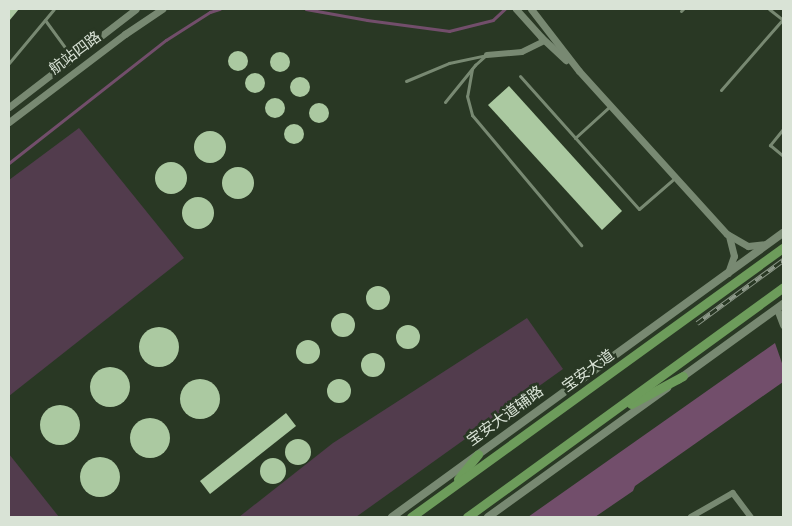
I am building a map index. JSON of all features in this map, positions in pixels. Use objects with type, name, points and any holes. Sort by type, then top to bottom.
[{"type":"main road","name":"宝安大道辅路","points":[[392,517],[783,233]]},
{"type":"main road","name":"宝安大道","points":[[411,517],[783,248]]},
{"type":"main road","points":[[467,517],[783,287]]},
{"type":"main road","points":[[488,517],[780,306]]},
{"type":"main road","points":[[604,418],[683,376]]},
{"type":"main road","points":[[450,489],[478,454]]},
{"type":"street","name":"航站四路","points":[[9,107],[136,9]]},
{"type":"street","name":"航站四路","points":[[9,122],[125,34],[162,9]]},
{"type":"street","points":[[516,9],[544,41],[579,71]]},
{"type":"street","points":[[531,9],[579,71],[727,234],[732,242],[734,256],[728,274]]},
{"type":"street","points":[[487,55],[522,52],[544,41]]},
{"type":"street","points":[[727,234],[748,246],[761,246],[771,242]]},
{"type":"street","points":[[780,306],[783,325]]},
{"type":"street","points":[[692,517],[733,494],[751,517]]},
{"type":"lane","points":[[9,63],[54,9]]},
{"type":"lane","points":[[721,90],[783,21],[769,9]]},
{"type":"lane","points":[[45,20],[72,58]]},
{"type":"lane","points":[[445,102],[472,69],[487,55]]},
{"type":"lane","points":[[406,81],[449,63],[487,55]]},
{"type":"lane","points":[[472,69],[467,96],[468,106],[472,115],[581,245]]},
{"type":"lane","points":[[520,76],[639,209],[676,177]]},
{"type":"lane","points":[[575,138],[611,106]]},
{"type":"lane","points":[[783,129],[770,145],[783,156]]},
{"type":"shaded area","points":[[79,128],[184,258],[9,396],[9,180]]},
{"type":"shaded area","points":[[527,318],[563,369],[356,517],[239,517],[333,443]]},
{"type":"shaded area","points":[[775,343],[783,366],[783,382],[635,486],[633,491],[595,517],[528,517]]},
{"type":"shaded area","points":[[9,454],[59,517],[9,517]]},
{"type":"building","points":[[9,9],[19,9],[9,21]]},
{"type":"building","points":[[234,51],[242,51],[248,57],[248,65],[242,71],[234,71],[228,65],[228,57]]},
{"type":"building","points":[[276,52],[284,52],[290,58],[290,66],[284,72],[276,72],[270,66],[270,58]]},
{"type":"building","points":[[251,73],[259,73],[265,79],[265,87],[259,93],[251,93],[245,87],[245,79]]},
{"type":"building","points":[[296,77],[304,77],[310,83],[310,91],[304,97],[296,97],[290,91],[290,83]]},
{"type":"building","points":[[509,86],[622,211],[602,230],[488,105]]},
{"type":"building","points":[[271,98],[279,98],[285,104],[285,112],[279,118],[271,118],[265,112],[265,104]]},
{"type":"building","points":[[315,103],[323,103],[329,109],[329,117],[323,123],[315,123],[309,117],[309,109]]},
{"type":"building","points":[[290,124],[298,124],[304,130],[304,138],[298,144],[290,144],[284,138],[284,130]]},
{"type":"building","points":[[210,131],[216,132],[221,136],[225,141],[225,153],[221,158],[216,162],[210,163],[204,162],[199,158],[195,153],[194,147],[195,141],[199,136],[204,132]]},
{"type":"building","points":[[171,162],[177,163],[182,167],[186,172],[186,184],[182,189],[177,193],[171,194],[165,193],[160,189],[156,184],[155,178],[156,172],[160,167],[165,163]]},
{"type":"building","points":[[238,167],[244,168],[249,172],[253,177],[253,189],[249,194],[244,198],[238,199],[232,198],[227,194],[223,189],[222,183],[223,177],[227,172],[232,168]]},
{"type":"building","points":[[198,197],[204,198],[209,202],[213,207],[213,219],[209,224],[204,228],[198,229],[192,228],[187,224],[183,219],[182,213],[183,207],[187,202],[192,198]]},
{"type":"building","points":[[373,286],[383,286],[390,293],[390,303],[383,310],[373,310],[366,303],[366,293]]},
{"type":"building","points":[[338,313],[348,313],[355,320],[355,330],[348,337],[338,337],[331,330],[331,320]]},
{"type":"building","points":[[403,325],[413,325],[420,332],[420,342],[413,349],[403,349],[396,342],[396,332]]},
{"type":"building","points":[[163,327],[170,330],[176,336],[179,347],[178,355],[170,364],[163,367],[155,367],[148,364],[140,355],[139,343],[142,336],[151,328]]},
{"type":"building","points":[[303,340],[313,340],[320,347],[320,357],[313,364],[303,364],[296,357],[296,347]]},
{"type":"building","points":[[368,353],[378,353],[385,360],[385,370],[378,377],[368,377],[361,370],[361,360]]},
{"type":"building","points":[[114,367],[121,370],[127,376],[130,387],[129,395],[121,404],[114,407],[106,407],[99,404],[91,395],[90,383],[93,376],[102,368]]},
{"type":"building","points":[[204,379],[211,382],[217,388],[220,399],[219,407],[211,416],[204,419],[196,419],[189,416],[181,407],[180,395],[183,388],[192,380]]},
{"type":"building","points":[[334,379],[344,379],[351,386],[351,396],[344,403],[334,403],[327,396],[327,386]]},
{"type":"building","points":[[64,405],[71,408],[77,414],[80,425],[79,433],[71,442],[64,445],[56,445],[49,442],[41,433],[40,421],[43,414],[52,406]]},
{"type":"building","points":[[286,413],[296,426],[210,494],[200,481]]},
{"type":"building","points":[[154,418],[161,421],[167,427],[170,438],[169,446],[161,455],[154,458],[146,458],[139,455],[131,446],[130,434],[133,427],[142,419]]},
{"type":"building","points":[[298,439],[307,443],[311,452],[307,461],[298,465],[289,461],[285,452],[289,443]]},
{"type":"building","points":[[104,457],[111,460],[117,466],[120,477],[119,485],[111,494],[104,497],[96,497],[89,494],[81,485],[80,473],[83,466],[92,458]]},
{"type":"building","points":[[273,458],[282,462],[286,471],[282,480],[273,484],[264,480],[260,471],[264,462]]},
{"type":"waterway","points":[[9,163],[166,40],[210,12],[220,9]]},
{"type":"waterway","points":[[306,9],[367,20],[449,31],[493,20],[505,9]]},
{"type":"railway","points":[[697,323],[783,260]]}]
